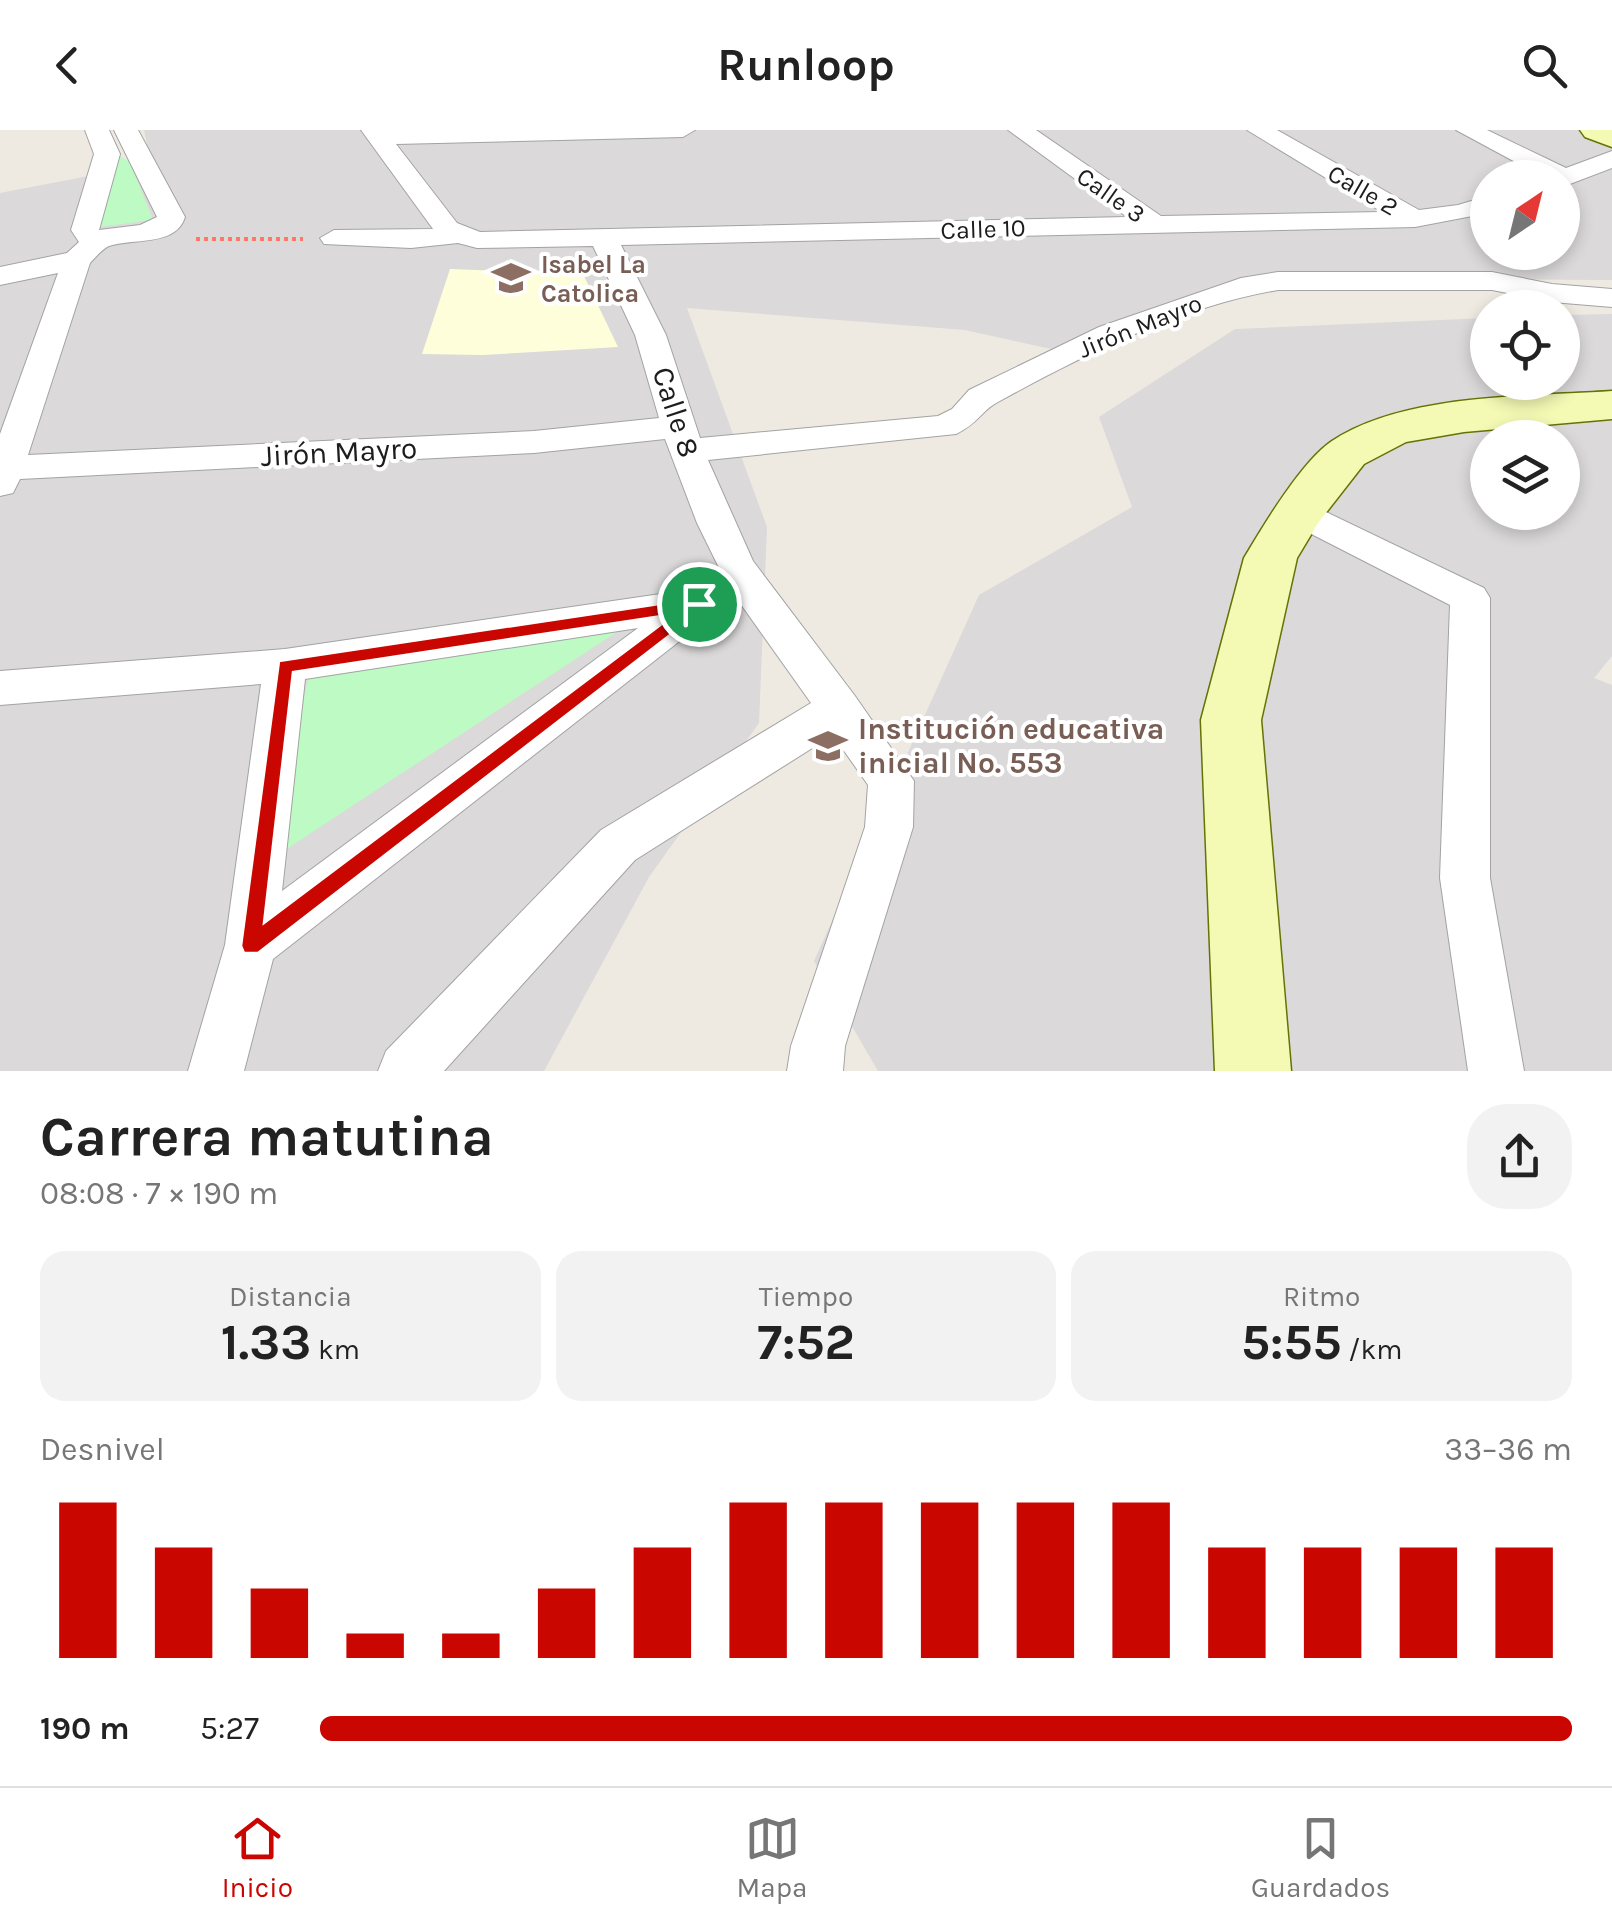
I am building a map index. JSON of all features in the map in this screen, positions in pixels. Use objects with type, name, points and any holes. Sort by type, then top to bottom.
[{"type":"street","points":[[1,473],[88,249],[85,230],[108,154],[97,130]]},
{"type":"street","points":[[0,276],[170,222],[171,216],[126,130]]},
{"type":"street","points":[[375,133],[684,130]]},
{"type":"street","name":"Calle 3","points":[[1020,130],[1154,224]]},
{"type":"street","name":"Calle 2","points":[[1259,130],[1415,219]]},
{"type":"street","points":[[1468,130],[1527,160]]},
{"type":"street","points":[[375,133],[447,228],[467,238]]},
{"type":"street","points":[[1580,164],[1608,138]]},
{"type":"street","name":"Calle 10","points":[[334,238],[604,240],[1415,219],[1470,210]]},
{"type":"street","name":"Calle 8","points":[[604,240],[646,326],[674,399],[682,439],[745,585],[764,604],[892,782],[889,826],[818,1046],[815,1071]]},
{"type":"street","name":"Jirón Mayro","points":[[1,473],[534,442],[944,426],[964,417],[982,397],[1110,334],[1241,287],[1278,281],[1492,281],[1552,293],[1612,298]]},
{"type":"street","points":[[1254,1071],[1231,720],[1270,558],[1299,512],[1347,452],[1394,429],[1464,417],[1612,405]]},
{"type":"street","points":[[1299,512],[1470,598],[1466,878],[1496,1071]]},
{"type":"street","points":[[0,688],[285,666],[699,604],[745,585]]},
{"type":"street","points":[[251,946],[699,604]]},
{"type":"street","points":[[216,1071],[251,946],[285,666]]},
{"type":"street","points":[[406,1071],[618,846],[840,708]]},
{"type":"path","points":[[170,222],[198,241],[334,238]]},
{"type":"shaded area","points":[[144,130],[1612,130],[1612,280],[1278,278],[1078,355],[965,330],[687,308],[767,527],[759,723],[649,877],[544,1071],[0,1071],[0,193],[151,164]]},
{"type":"shaded area","points":[[450,269],[583,274],[618,347],[483,355],[422,354]]},
{"type":"shaded area","points":[[1612,314],[1612,656],[1594,678],[1612,685],[1612,1071],[878,1071],[814,961],[979,595],[1132,507],[1099,417],[1235,329],[1470,319],[1470,400],[1580,400],[1580,315]]},
{"type":"green space","points":[[120,156],[130,162],[153,220],[91,228]]},
{"type":"green space","points":[[620,630],[270,860],[309,674]]},
{"type":"place","name":"Isabel La Catolica","points":[[511,278]]},
{"type":"place","name":"Institución educativa inicial No. 553","points":[[828,746]]},
{"type":"route","points":[[699,604],[479,770],[251,946],[285,666],[699,604]]}]
